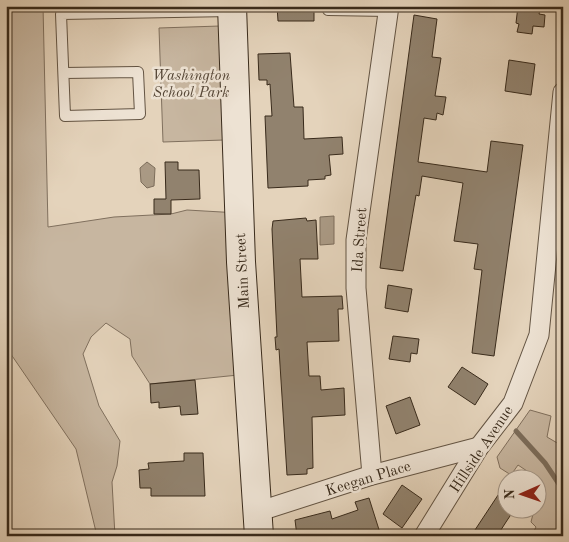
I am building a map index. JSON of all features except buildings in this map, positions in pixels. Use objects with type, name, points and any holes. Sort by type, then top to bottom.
[{"type":"main road","name":"Main Street","points":[[232,8],[241,262],[258,524]]},
{"type":"street","name":"Ida Street","points":[[372,475],[356,288],[356,240],[389,9]]},
{"type":"street","name":"Hillside Avenue","points":[[424,536],[479,447],[512,404],[539,335],[563,92]]},
{"type":"street","name":"Keegan Place","points":[[258,524],[372,475],[479,447]]},
{"type":"lane","points":[[64,74],[138,72],[140,114],[65,116],[60,14],[68,10],[232,8]]},
{"type":"lane","points":[[328,10],[389,9]]},
{"type":"green space","points":[[6,6],[43,6],[48,227],[114,217],[171,214],[187,210],[239,213],[248,374],[150,384],[132,356],[130,339],[106,323],[91,337],[83,354],[99,406],[120,441],[117,466],[112,482],[115,536],[97,536],[76,449],[6,347]]},
{"type":"green space","name":"Washington School Park","points":[[220,26],[224,140],[163,142],[159,28]]},
{"type":"green space","points":[[530,410],[551,416],[547,437],[559,444],[557,464],[563,475],[563,536],[528,536],[533,533],[536,527],[531,522],[532,520],[546,520],[546,470],[526,470],[518,465],[514,470],[503,470],[500,468],[497,457]]},
{"type":"shaded area","points":[[147,162],[155,168],[154,186],[147,188],[141,182],[140,168]]},
{"type":"shaded area","points":[[334,216],[334,244],[320,245],[320,217]]},
{"type":"waterway","points":[[516,431],[545,463],[563,490]]}]
